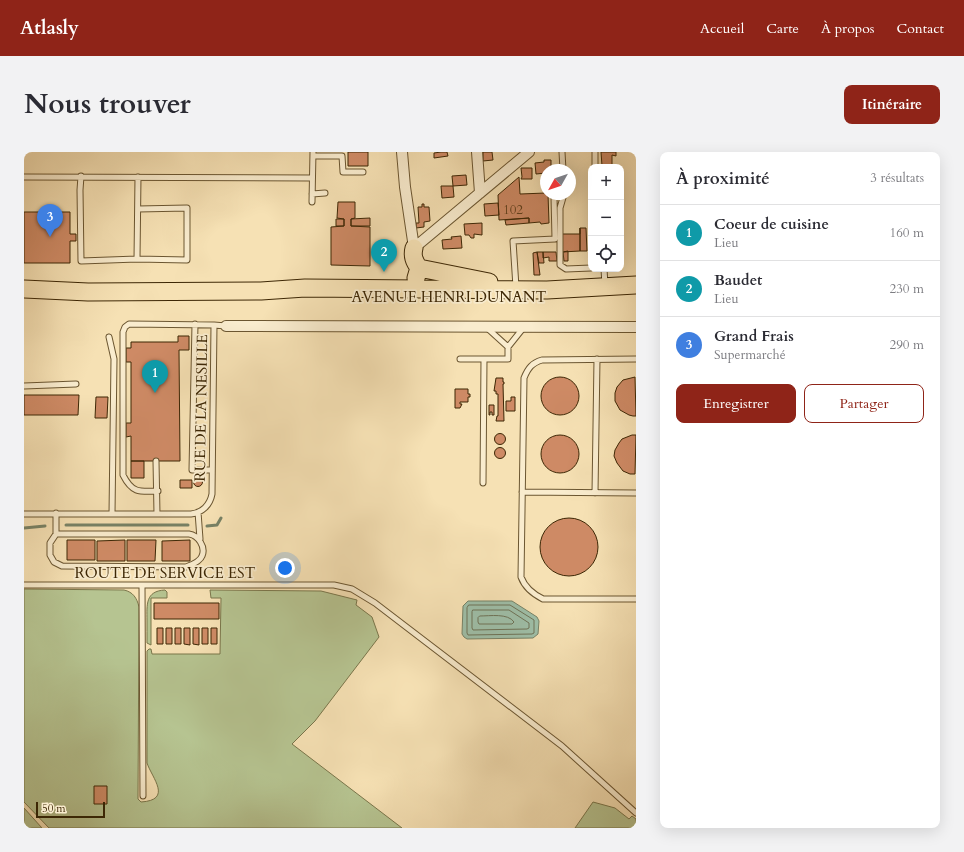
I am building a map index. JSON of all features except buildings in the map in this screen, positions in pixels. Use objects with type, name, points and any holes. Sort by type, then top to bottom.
[{"type":"main road","points":[[404,290],[415,281],[418,268],[414,261],[414,248]]},
{"type":"main road","points":[[418,268],[503,285],[516,290]]},
{"type":"main road","name":"AVENUE HENRI DUNANT","points":[[261,292],[305,288],[547,290],[604,288],[636,285]]},
{"type":"main road","name":"AVENUE HENRI DUNANT","points":[[24,289],[88,292],[261,292],[306,296],[519,298],[591,297],[636,293]]},
{"type":"main road","name":"AVENUE HENRI DUNANT","points":[[24,301],[88,292]]},
{"type":"street","points":[[402,152],[405,187],[414,248]]},
{"type":"street","points":[[477,152],[480,193]]},
{"type":"street","points":[[414,248],[529,152]]},
{"type":"street","points":[[226,326],[636,327]]},
{"type":"lane","points":[[562,152],[563,164]]},
{"type":"lane","points":[[595,152],[595,164]]},
{"type":"lane","points":[[312,202],[313,154],[342,156],[342,172],[363,172]]},
{"type":"lane","points":[[81,176],[81,261],[137,259],[187,260],[187,208],[138,209]]},
{"type":"lane","points":[[24,177],[312,178]]},
{"type":"lane","points":[[137,259],[138,177]]},
{"type":"lane","points":[[312,194],[325,193]]},
{"type":"lane","points":[[516,290],[513,241],[555,239],[554,200]]},
{"type":"lane","points":[[562,200],[560,208],[560,265],[566,269],[588,268]]},
{"type":"lane","points":[[604,272],[604,288]]},
{"type":"lane","points":[[158,491],[140,492],[128,485],[123,476],[123,332],[125,327],[129,324],[214,325]]},
{"type":"lane","points":[[195,324],[192,470],[212,470]]},
{"type":"lane","name":"RUE DE LA NESILLE","points":[[198,512],[203,510],[209,503],[212,494],[214,325],[226,326]]},
{"type":"lane","points":[[486,327],[508,347]]},
{"type":"lane","points":[[460,359],[508,359],[508,347],[524,327]]},
{"type":"lane","points":[[109,337],[114,359],[112,514]]},
{"type":"lane","points":[[483,484],[484,359]]},
{"type":"lane","points":[[595,493],[597,359]]},
{"type":"lane","points":[[636,359],[542,360],[532,364],[527,370],[524,378],[521,577],[528,589],[536,596],[543,599],[636,599]]},
{"type":"lane","points":[[24,386],[76,384]]},
{"type":"lane","points":[[156,461],[158,514]]},
{"type":"lane","points":[[522,492],[636,493]]},
{"type":"lane","points":[[24,514],[56,513],[190,514],[198,512],[200,541],[203,550],[202,557],[197,562],[186,567],[58,565],[54,562],[50,555],[50,543],[56,534],[56,513]]},
{"type":"lane","points":[[56,534],[194,534],[200,541]]},
{"type":"lane","name":"ROUTE DE SERVICE EST","points":[[24,585],[334,585],[352,590],[365,596],[562,746],[636,813]]},
{"type":"lane","points":[[142,585],[142,796]]},
{"type":"shaded area","points":[[24,589],[124,590],[130,592],[136,598],[139,607],[138,799],[141,802],[151,800],[156,797],[158,793],[156,781],[147,763],[147,651],[151,649],[152,654],[220,654],[221,598],[211,598],[210,590],[321,591],[357,600],[356,605],[372,617],[379,637],[315,721],[292,744],[402,828],[49,828],[24,802]]},
{"type":"shaded area","points":[[165,590],[167,592],[167,598],[151,598],[151,645],[147,643],[148,600],[154,593]]},
{"type":"shaded area","points":[[593,802],[615,808],[629,819],[632,816],[636,819],[636,828],[575,828]]},
{"type":"shaded area","points":[[24,808],[42,828],[24,828]]},
{"type":"water","points":[[468,601],[512,601],[537,617],[539,621],[538,634],[533,638],[467,639],[462,634],[463,606]]},
{"type":"waterway","points":[[207,526],[217,525],[221,518]]},
{"type":"waterway","points":[[66,525],[188,525]]},
{"type":"waterway","points":[[24,528],[45,526]]},
{"type":"place","name":"Grand Frais","points":[[50,237]]},
{"type":"place","name":"Baudet","points":[[384,272]]},
{"type":"place","name":"Coeur de cuisine","points":[[155,393]]}]
